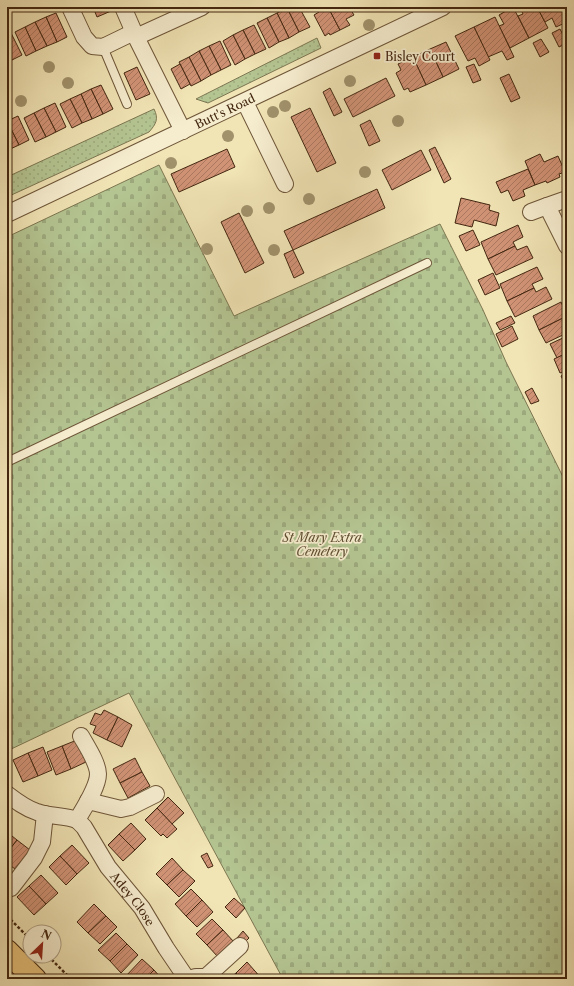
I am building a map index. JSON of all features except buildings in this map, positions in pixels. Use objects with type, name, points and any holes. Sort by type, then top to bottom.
[{"type":"main road","points":[[7,951],[35,979]]},
{"type":"street","points":[[70,7],[84,37],[92,46],[103,47],[202,7]]},
{"type":"street","points":[[123,7],[135,35],[183,131]]},
{"type":"street","name":"Butt's Road","points":[[7,214],[443,7]]},
{"type":"street","points":[[245,102],[285,184]]},
{"type":"street","points":[[531,212],[564,200]]},
{"type":"street","points":[[547,206],[567,246]]},
{"type":"street","points":[[7,794],[20,804],[37,813],[68,816],[77,820],[91,794],[98,772],[81,736]]},
{"type":"street","points":[[91,794],[121,809],[130,807],[156,794]]},
{"type":"street","points":[[10,888],[34,858],[42,842],[45,814]]},
{"type":"street","name":"Adey Close","points":[[77,820],[84,827],[108,867],[142,908],[166,948],[188,979],[206,977],[240,946]]},
{"type":"lane","points":[[103,47],[127,104]]},
{"type":"lane","points":[[7,462],[427,263]]},
{"type":"path","points":[[7,916],[22,930]]},
{"type":"path","points":[[56,964],[71,979]]},
{"type":"green space","points":[[317,38],[321,48],[208,103],[196,99]]},
{"type":"green space","points":[[154,109],[156,121],[149,132],[7,197],[7,177]]},
{"type":"green space","name":"St Mary Extra Cemetery","points":[[159,165],[234,316],[440,224],[567,485],[567,979],[283,979],[129,693],[7,751],[7,237]]},
{"type":"place","name":"Bisley Court","points":[[377,56]]}]
